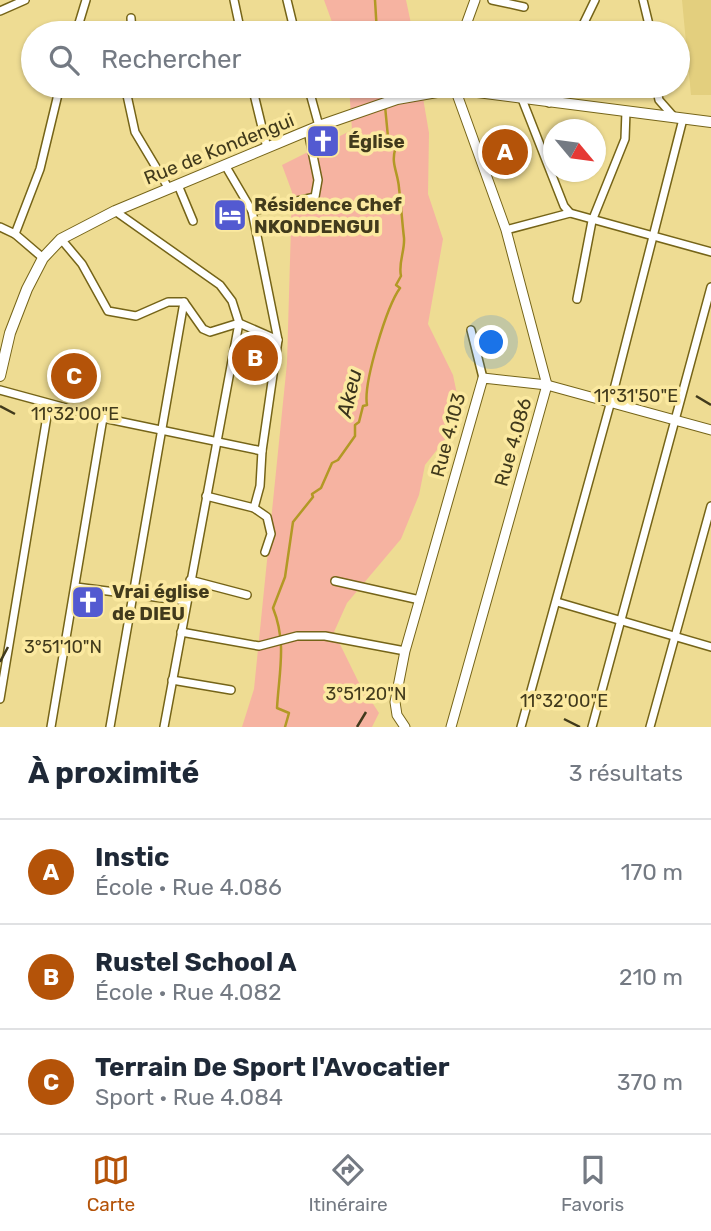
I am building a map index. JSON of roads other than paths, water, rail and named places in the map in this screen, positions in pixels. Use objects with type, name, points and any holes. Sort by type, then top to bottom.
[{"type":"main road","name":"Rue de Kondengui","points":[[0,376],[5,332],[43,258],[61,239],[115,211],[318,125],[402,98]]},
{"type":"main road","name":"Rue de Kondengui","points":[[522,99],[711,122]]},
{"type":"street","points":[[0,11],[25,0]]},
{"type":"street","points":[[80,21],[86,0]]},
{"type":"street","points":[[234,0],[238,21]]},
{"type":"street","points":[[287,0],[292,21]]},
{"type":"street","points":[[467,21],[475,0]]},
{"type":"street","points":[[492,0],[524,7]]},
{"type":"street","points":[[585,21],[595,0]]},
{"type":"street","points":[[643,0],[648,21]]},
{"type":"street","points":[[15,234],[40,169],[58,98]]},
{"type":"street","points":[[128,98],[135,132],[174,187],[193,221]]},
{"type":"street","points":[[255,98],[267,148]]},
{"type":"street","points":[[311,98],[318,125]]},
{"type":"street","name":"Rue 4.086","points":[[451,727],[547,385],[506,230],[458,98]]},
{"type":"street","points":[[549,103],[551,98]]},
{"type":"street","points":[[521,727],[654,237],[679,119],[659,98]]},
{"type":"street","points":[[522,99],[564,206],[570,213],[711,252]]},
{"type":"street","points":[[578,299],[592,220],[625,139],[626,111]]},
{"type":"street","points":[[252,211],[315,197],[318,180],[308,131]]},
{"type":"street","points":[[225,165],[252,211],[278,340],[261,451],[260,486],[254,508]]},
{"type":"street","points":[[115,211],[220,285],[232,300],[239,323],[164,727]]},
{"type":"street","points":[[506,230],[570,213]]},
{"type":"street","points":[[0,228],[15,234],[43,258]]},
{"type":"street","points":[[61,239],[82,264],[108,311],[136,316],[157,305],[184,302]]},
{"type":"street","points":[[592,727],[711,287]]},
{"type":"street","points":[[184,302],[203,328],[210,332],[239,323],[278,340]]},
{"type":"street","points":[[110,727],[184,302]]},
{"type":"street","points":[[471,330],[483,378]]},
{"type":"street","name":"Rue 4.103","points":[[405,727],[397,715],[395,702],[405,651],[483,378],[547,385],[711,430]]},
{"type":"street","points":[[0,390],[103,418],[261,451]]},
{"type":"street","points":[[0,699],[49,404]]},
{"type":"street","points":[[51,727],[103,418]]},
{"type":"street","points":[[206,496],[262,512],[270,523],[271,534],[265,552]]},
{"type":"street","points":[[650,727],[711,506]]},
{"type":"street","points":[[190,580],[247,595]]},
{"type":"street","points":[[335,581],[420,600]]},
{"type":"street","points":[[76,587],[186,601]]},
{"type":"street","points":[[557,602],[711,646]]},
{"type":"street","points":[[181,632],[259,646],[297,636],[325,636],[405,651]]},
{"type":"street","points":[[172,680],[231,690]]},
{"type":"waterway","name":"Akeu","points":[[375,0],[376,21]]},
{"type":"waterway","name":"Akeu","points":[[285,727],[289,713],[277,708],[281,646],[273,608],[285,577],[293,522],[313,497],[312,494],[321,488],[332,463],[338,460],[355,436],[355,425],[359,422],[363,406],[367,405],[369,380],[377,345],[400,288],[396,285],[401,276],[404,238],[394,164],[395,150],[388,137],[385,106]]},
{"type":"place","name":"Église","points":[[323,141]]},
{"type":"place","name":"Instic","points":[[505,152]]},
{"type":"place","name":"Résidence Chef NKONDENGUI","points":[[230,215]]},
{"type":"place","name":"Rustel School A","points":[[255,358]]},
{"type":"place","name":"Terrain De Sport l'Avocatier","points":[[74,376]]},
{"type":"place","name":"Vrai église de DIEU","points":[[88,602]]}]
